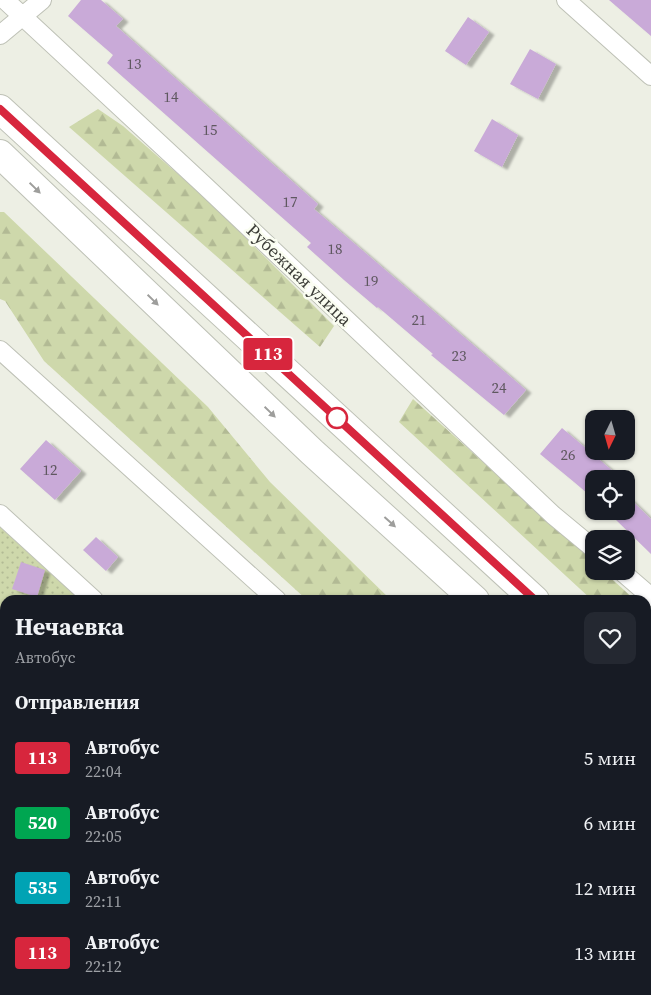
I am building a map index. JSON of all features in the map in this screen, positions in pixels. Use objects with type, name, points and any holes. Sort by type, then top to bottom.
[{"type":"highway","points":[[0,109],[530,595]]},
{"type":"highway","points":[[0,154],[312,452],[469,595]]},
{"type":"street","name":"Рубежная улица","points":[[5,0],[546,508],[585,541]]},
{"type":"street","points":[[0,35],[42,0]]},
{"type":"street","points":[[566,0],[651,76]]},
{"type":"street","points":[[0,350],[271,595]]},
{"type":"street","points":[[0,514],[89,595]]},
{"type":"street","points":[[631,580],[649,595]]},
{"type":"green space","points":[[98,109],[123,126],[210,202],[334,326],[320,347],[69,127]]},
{"type":"green space","points":[[0,212],[4,212],[208,407],[270,482],[386,595],[301,595],[44,361],[5,301],[0,299]]},
{"type":"green space","points":[[413,399],[585,554],[585,580],[613,580],[629,595],[587,595],[399,422]]},
{"type":"green space","points":[[0,527],[75,595],[0,595]]},
{"type":"building","points":[[81,0],[101,0],[123,19],[116,26],[318,204],[314,209],[526,390],[504,415],[344,280],[307,247],[311,243],[107,63],[113,55],[68,16]]},
{"type":"building","points":[[609,0],[651,0],[651,36]]},
{"type":"building","points":[[468,17],[489,32],[466,65],[445,51]]},
{"type":"building","points":[[530,49],[556,64],[538,99],[510,84]]},
{"type":"building","points":[[492,119],[518,135],[502,167],[474,151]]},
{"type":"building","points":[[562,428],[585,448],[585,460],[600,460],[611,470],[585,470],[585,492],[540,454]]},
{"type":"building","points":[[46,440],[81,471],[55,500],[20,469]]},
{"type":"building","points":[[635,504],[651,519],[651,554],[635,538],[635,530],[626,530],[616,520],[635,520]]},
{"type":"building","points":[[96,537],[118,557],[106,571],[83,550]]},
{"type":"building","points":[[21,562],[45,570],[38,595],[31,595],[12,589]]},
{"type":"bus line","name":"113","points":[[0,109],[530,595]]}]
